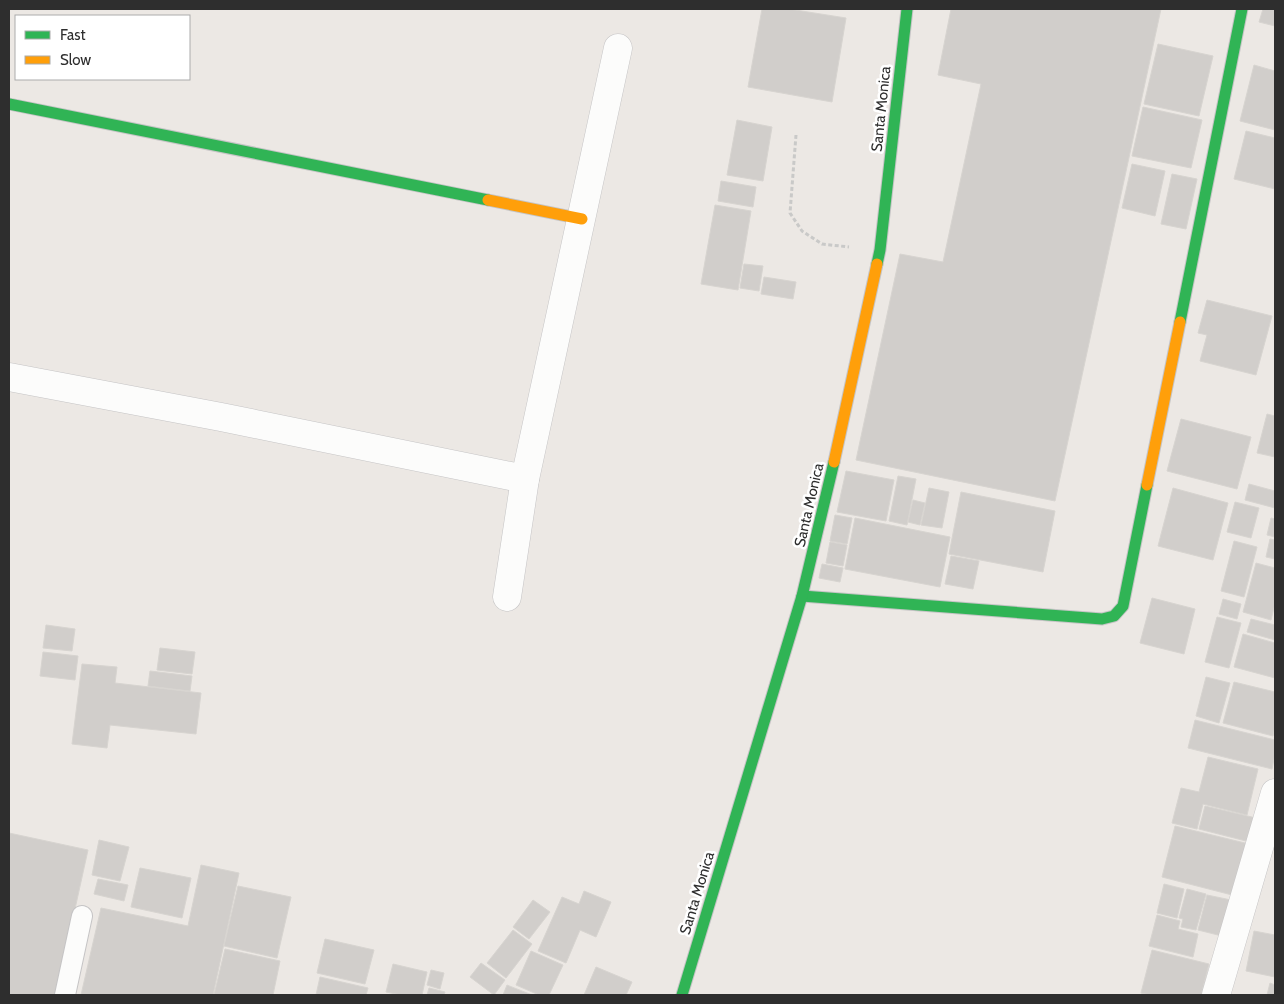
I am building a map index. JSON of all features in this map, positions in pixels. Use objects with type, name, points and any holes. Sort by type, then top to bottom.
[{"type":"street","name":"Santa Monica","points":[[682,995],[802,596],[823,512],[880,250],[907,9]]},
{"type":"street","points":[[802,596],[1102,619],[1114,616],[1122,606],[1242,9]]},
{"type":"street","points":[[507,597],[525,479],[618,48]]},
{"type":"street","points":[[9,104],[582,218]]},
{"type":"street","points":[[9,377],[231,419],[525,479]]},
{"type":"street","points":[[1216,995],[1275,792]]},
{"type":"lane","points":[[65,995],[82,916]]},
{"type":"path","points":[[796,135],[790,213],[802,231],[822,244],[880,250]]},
{"type":"building","points":[[762,9],[789,9],[846,18],[832,102],[748,87]]},
{"type":"building","points":[[951,9],[1161,9],[1055,501],[856,460],[900,254],[943,262],[981,84],[938,75]]},
{"type":"building","points":[[1263,9],[1275,9],[1275,26],[1259,22]]},
{"type":"building","points":[[1158,44],[1213,56],[1199,116],[1144,104]]},
{"type":"building","points":[[1254,65],[1275,71],[1275,130],[1240,121]]},
{"type":"building","points":[[1143,107],[1202,120],[1191,168],[1132,156]]},
{"type":"building","points":[[737,120],[772,127],[763,181],[727,175]]},
{"type":"building","points":[[1246,131],[1275,138],[1275,189],[1234,179]]},
{"type":"building","points":[[1132,164],[1165,171],[1155,216],[1122,208]]},
{"type":"building","points":[[1172,174],[1197,179],[1186,229],[1161,224]]},
{"type":"building","points":[[721,181],[756,187],[753,207],[718,201]]},
{"type":"building","points":[[715,205],[751,211],[738,290],[701,284]]},
{"type":"building","points":[[744,264],[763,266],[759,291],[740,288]]},
{"type":"building","points":[[764,277],[796,282],[793,299],[761,294]]},
{"type":"building","points":[[1207,300],[1272,316],[1256,375],[1200,361],[1207,335],[1198,333]]},
{"type":"building","points":[[1267,414],[1275,416],[1275,457],[1257,453]]},
{"type":"building","points":[[1181,419],[1251,437],[1237,489],[1167,471]]},
{"type":"building","points":[[846,471],[894,480],[886,521],[837,512]]},
{"type":"building","points":[[898,476],[916,479],[907,525],[889,521]]},
{"type":"building","points":[[1249,484],[1275,491],[1275,508],[1245,500]]},
{"type":"building","points":[[929,488],[949,492],[942,528],[921,525]]},
{"type":"building","points":[[1173,488],[1228,503],[1213,560],[1158,546]]},
{"type":"building","points":[[961,492],[1055,511],[1043,572],[949,554]]},
{"type":"building","points":[[913,500],[925,503],[920,525],[908,522]]},
{"type":"building","points":[[1235,502],[1259,508],[1251,538],[1227,532]]},
{"type":"building","points":[[835,515],[852,518],[847,544],[830,541]]},
{"type":"building","points":[[855,518],[950,537],[940,587],[845,569]]},
{"type":"building","points":[[1271,518],[1275,519],[1275,537],[1267,535]]},
{"type":"building","points":[[1270,539],[1275,540],[1275,559],[1266,557]]},
{"type":"building","points":[[1234,541],[1257,547],[1244,597],[1221,591]]},
{"type":"building","points":[[830,542],[847,545],[843,566],[826,563]]},
{"type":"building","points":[[951,556],[979,561],[973,589],[945,584]]},
{"type":"building","points":[[1256,563],[1275,568],[1275,604],[1271,620],[1243,612]]},
{"type":"building","points":[[822,564],[843,568],[840,582],[819,578]]},
{"type":"building","points":[[1152,598],[1195,609],[1184,654],[1140,643]]},
{"type":"building","points":[[1223,599],[1241,604],[1237,619],[1219,614]]},
{"type":"building","points":[[1217,617],[1241,623],[1229,668],[1205,662]]},
{"type":"building","points":[[1251,619],[1275,625],[1275,640],[1247,632]]},
{"type":"building","points":[[46,625],[75,629],[72,651],[43,648]]},
{"type":"building","points":[[1243,634],[1275,643],[1275,678],[1234,667]]},
{"type":"building","points":[[160,648],[195,652],[192,674],[157,670]]},
{"type":"building","points":[[43,652],[78,656],[75,680],[40,676]]},
{"type":"building","points":[[82,664],[117,667],[115,683],[201,693],[196,734],[110,725],[107,748],[72,744]]},
{"type":"building","points":[[150,671],[192,676],[190,691],[148,686]]},
{"type":"building","points":[[1206,677],[1230,683],[1219,723],[1196,716]]},
{"type":"building","points":[[1234,682],[1275,692],[1275,726],[1273,736],[1223,723]]},
{"type":"building","points":[[1195,720],[1275,740],[1272,769],[1188,748]]},
{"type":"building","points":[[1208,757],[1258,769],[1247,815],[1203,804],[1197,829],[1172,823],[1181,788],[1199,792]]},
{"type":"building","points":[[1205,806],[1256,818],[1250,842],[1199,829]]},
{"type":"building","points":[[1175,826],[1249,844],[1236,896],[1162,877]]},
{"type":"building","points":[[9,833],[88,850],[56,995],[9,995]]},
{"type":"building","points":[[99,840],[129,847],[120,881],[92,875]]},
{"type":"building","points":[[201,865],[239,873],[213,995],[81,995],[101,908],[188,926]]},
{"type":"building","points":[[140,868],[191,878],[182,918],[131,907]]},
{"type":"building","points":[[98,879],[128,885],[124,901],[94,894]]},
{"type":"building","points":[[1164,884],[1184,889],[1177,918],[1157,913]]},
{"type":"building","points":[[238,886],[291,897],[277,958],[224,946]]},
{"type":"building","points":[[1187,889],[1206,894],[1196,930],[1181,927],[1183,919],[1179,918]]},
{"type":"building","points":[[584,891],[611,902],[596,937],[580,930],[566,963],[538,951],[562,897],[579,904]]},
{"type":"building","points":[[1207,895],[1231,900],[1222,936],[1198,930]]},
{"type":"building","points":[[533,900],[550,912],[529,939],[513,927]]},
{"type":"building","points":[[1157,915],[1180,921],[1178,929],[1198,934],[1193,957],[1149,946]]},
{"type":"building","points":[[513,930],[532,944],[506,978],[487,963]]},
{"type":"building","points":[[1254,931],[1275,935],[1275,977],[1246,971]]},
{"type":"building","points":[[325,939],[374,950],[365,984],[317,973]]},
{"type":"building","points":[[225,949],[280,961],[273,995],[214,995]]},
{"type":"building","points":[[1152,950],[1209,964],[1201,995],[1150,995],[1141,993]]},
{"type":"building","points":[[531,951],[563,965],[549,995],[539,995],[516,985]]},
{"type":"building","points":[[481,963],[505,980],[494,995],[470,977]]},
{"type":"building","points":[[393,964],[427,972],[422,995],[401,995],[386,992]]},
{"type":"building","points":[[596,967],[632,982],[626,995],[584,995]]},
{"type":"building","points":[[431,970],[444,973],[440,989],[427,985]]},
{"type":"building","points":[[320,977],[368,988],[366,995],[316,995]]},
{"type":"building","points":[[1270,983],[1275,985],[1275,995],[1267,995]]},
{"type":"building","points":[[507,985],[532,995],[503,995]]},
{"type":"building","points":[[429,988],[445,992],[444,995],[427,995]]},
{"type":"traffic: fast","points":[[877,264],[907,9]]},
{"type":"traffic: fast","points":[[1180,322],[1242,9]]},
{"type":"traffic: fast","points":[[9,104],[488,200]]},
{"type":"traffic: fast","points":[[682,995],[802,596],[834,462]]},
{"type":"traffic: fast","points":[[802,596],[1102,619],[1114,616],[1123,606],[1147,485]]},
{"type":"traffic: slow","points":[[488,200],[582,219]]},
{"type":"traffic: slow","points":[[834,462],[877,264]]},
{"type":"traffic: slow","points":[[1147,485],[1180,322]]}]
